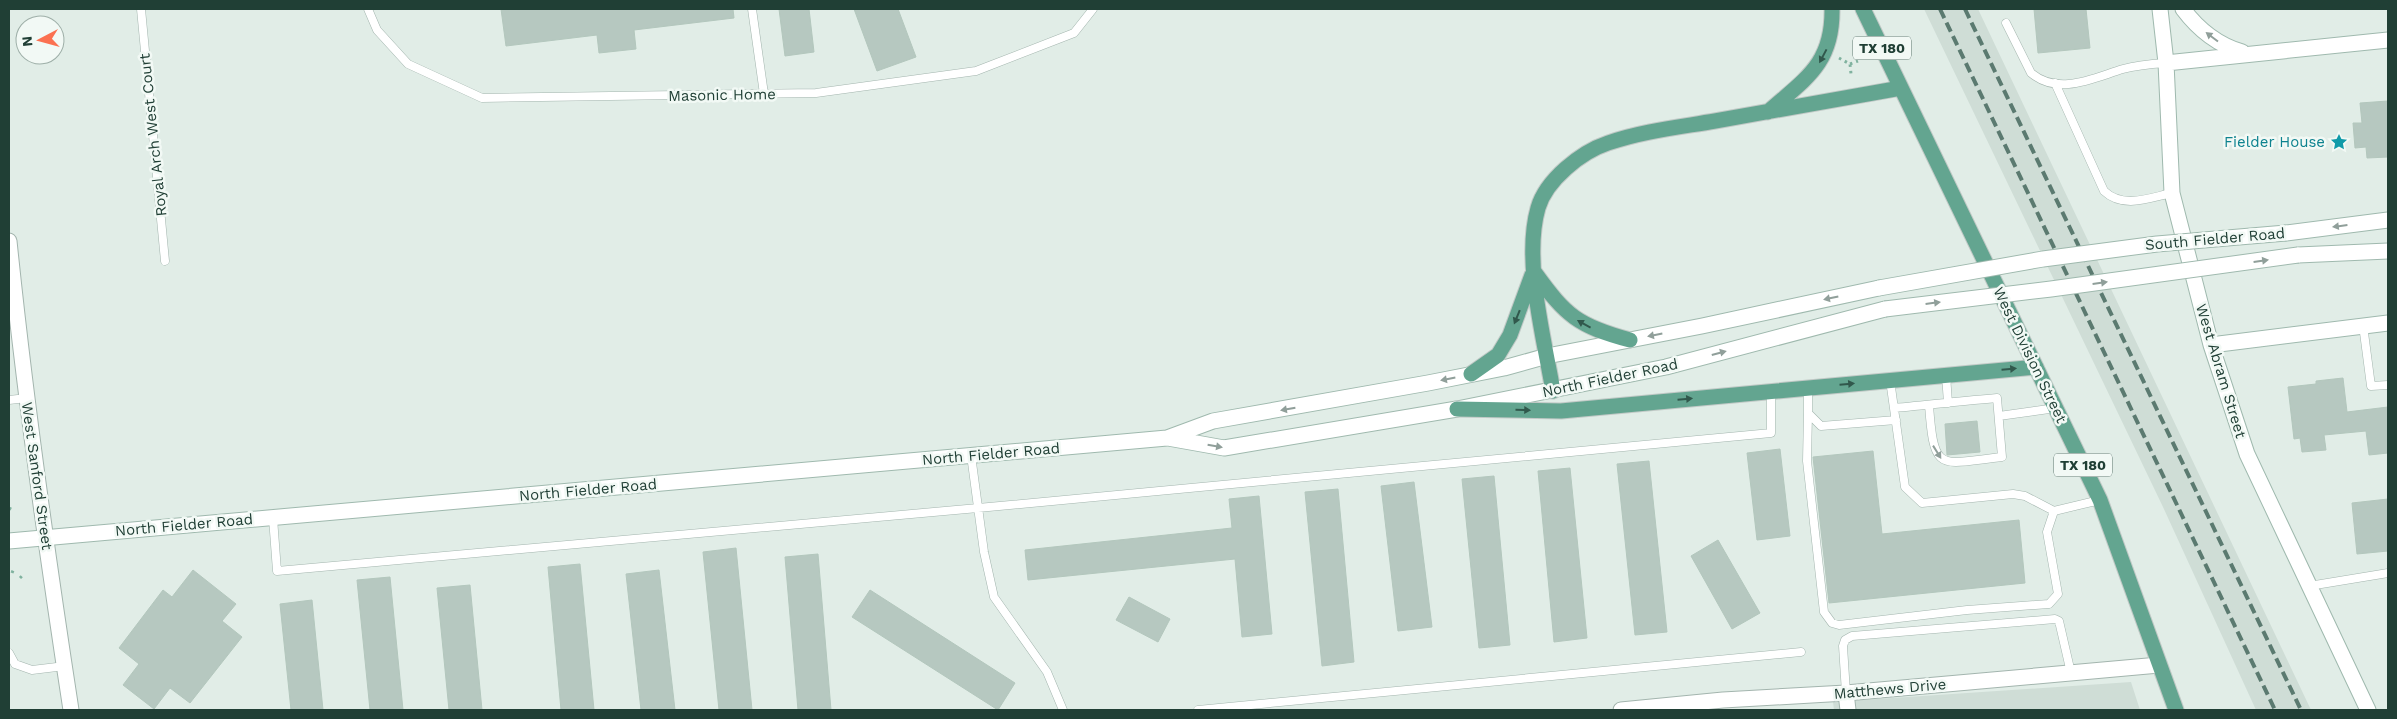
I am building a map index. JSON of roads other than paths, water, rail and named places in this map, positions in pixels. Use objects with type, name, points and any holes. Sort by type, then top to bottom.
[{"type":"main road","points":[[1768,112],[1815,70],[1826,51],[1832,26],[1832,9]]},
{"type":"main road","name":"West Division Street","points":[[1863,9],[2100,500],[2176,710]]},
{"type":"main road","name":"West Abram Street","points":[[2160,9],[2166,63],[2172,194],[2211,345],[2247,454],[2368,710]]},
{"type":"main road","points":[[2183,9],[2204,31],[2225,47],[2248,54]]},
{"type":"main road","points":[[2166,63],[2388,40]]},
{"type":"main road","points":[[1552,391],[1533,271],[1534,235],[1538,207],[1550,184],[1578,158],[1606,143],[1632,137],[1901,88]]},
{"type":"main road","name":"South Fielder Road","points":[[2043,259],[2157,244],[2286,233],[2388,220]]},
{"type":"main road","name":"West Sanford Street","points":[[9,241],[11,292],[45,538],[72,710]]},
{"type":"main road","name":"South Fielder Road","points":[[2051,289],[2298,255],[2388,251]]},
{"type":"main road","name":"North Fielder Road","points":[[1167,438],[1213,421],[1471,374],[1547,356],[1879,288],[2043,259]]},
{"type":"main road","points":[[1533,271],[1573,318],[1597,331],[1630,340]]},
{"type":"main road","points":[[1471,374],[1498,355],[1510,335],[1533,271]]},
{"type":"main road","name":"North Fielder Road","points":[[9,541],[1167,438],[1224,448],[1457,410],[1552,391],[1666,367],[1885,309],[2051,289]]},
{"type":"main road","points":[[2211,345],[2388,323]]},
{"type":"main road","points":[[1457,410],[1561,411],[2036,367]]},
{"type":"main road","name":"Matthews Drive","points":[[1621,710],[1723,705],[2159,665]]},
{"type":"main road","points":[[1846,693],[1848,710]]},
{"type":"lane","name":"Royal Arch West Court","points":[[140,9],[165,261]]},
{"type":"lane","name":"Masonic Home","points":[[368,9],[377,30],[408,64],[482,98],[816,94],[976,71],[1074,33],[1093,9]]},
{"type":"lane","points":[[752,9],[764,94]]},
{"type":"lane","points":[[2006,22],[2031,73],[2038,78],[2055,83],[2075,84],[2125,69],[2166,63]]},
{"type":"lane","points":[[2055,83],[2104,191],[2110,197],[2121,202],[2172,194]]},
{"type":"lane","points":[[2363,325],[2371,386],[2388,385]]},
{"type":"lane","points":[[1946,375],[1948,403]]},
{"type":"lane","points":[[1890,380],[1905,487],[1922,503],[2013,494],[2025,496],[2054,511],[2100,500]]},
{"type":"lane","points":[[1808,388],[1807,461],[1824,612],[1832,623],[1839,625],[1967,610],[2049,604],[2058,594],[2047,532],[2054,511]]},
{"type":"lane","points":[[273,518],[277,571],[978,508],[1772,433],[1770,391]]},
{"type":"lane","points":[[9,400],[27,398]]},
{"type":"lane","points":[[1894,408],[1997,398],[2002,457],[1953,463],[1944,461],[1936,454],[1932,442],[1929,405]]},
{"type":"lane","points":[[1998,416],[2056,408]]},
{"type":"lane","points":[[1808,413],[1821,426],[1896,420]]},
{"type":"lane","points":[[971,455],[984,552],[994,597],[1047,672],[1063,710]]},
{"type":"lane","points":[[2309,586],[2388,573]]},
{"type":"lane","points":[[1846,693],[1843,646],[1845,640],[1852,636],[2055,619],[2060,622],[2071,673]]},
{"type":"lane","points":[[1198,710],[1801,652]]},
{"type":"lane","points":[[9,653],[15,664],[32,670],[65,666]]},
{"type":"railway","points":[[1940,9],[2275,710]]},
{"type":"railway","points":[[1965,9],[2301,710]]},
{"type":"place","name":"Fielder House","points":[[2339,142]]}]
